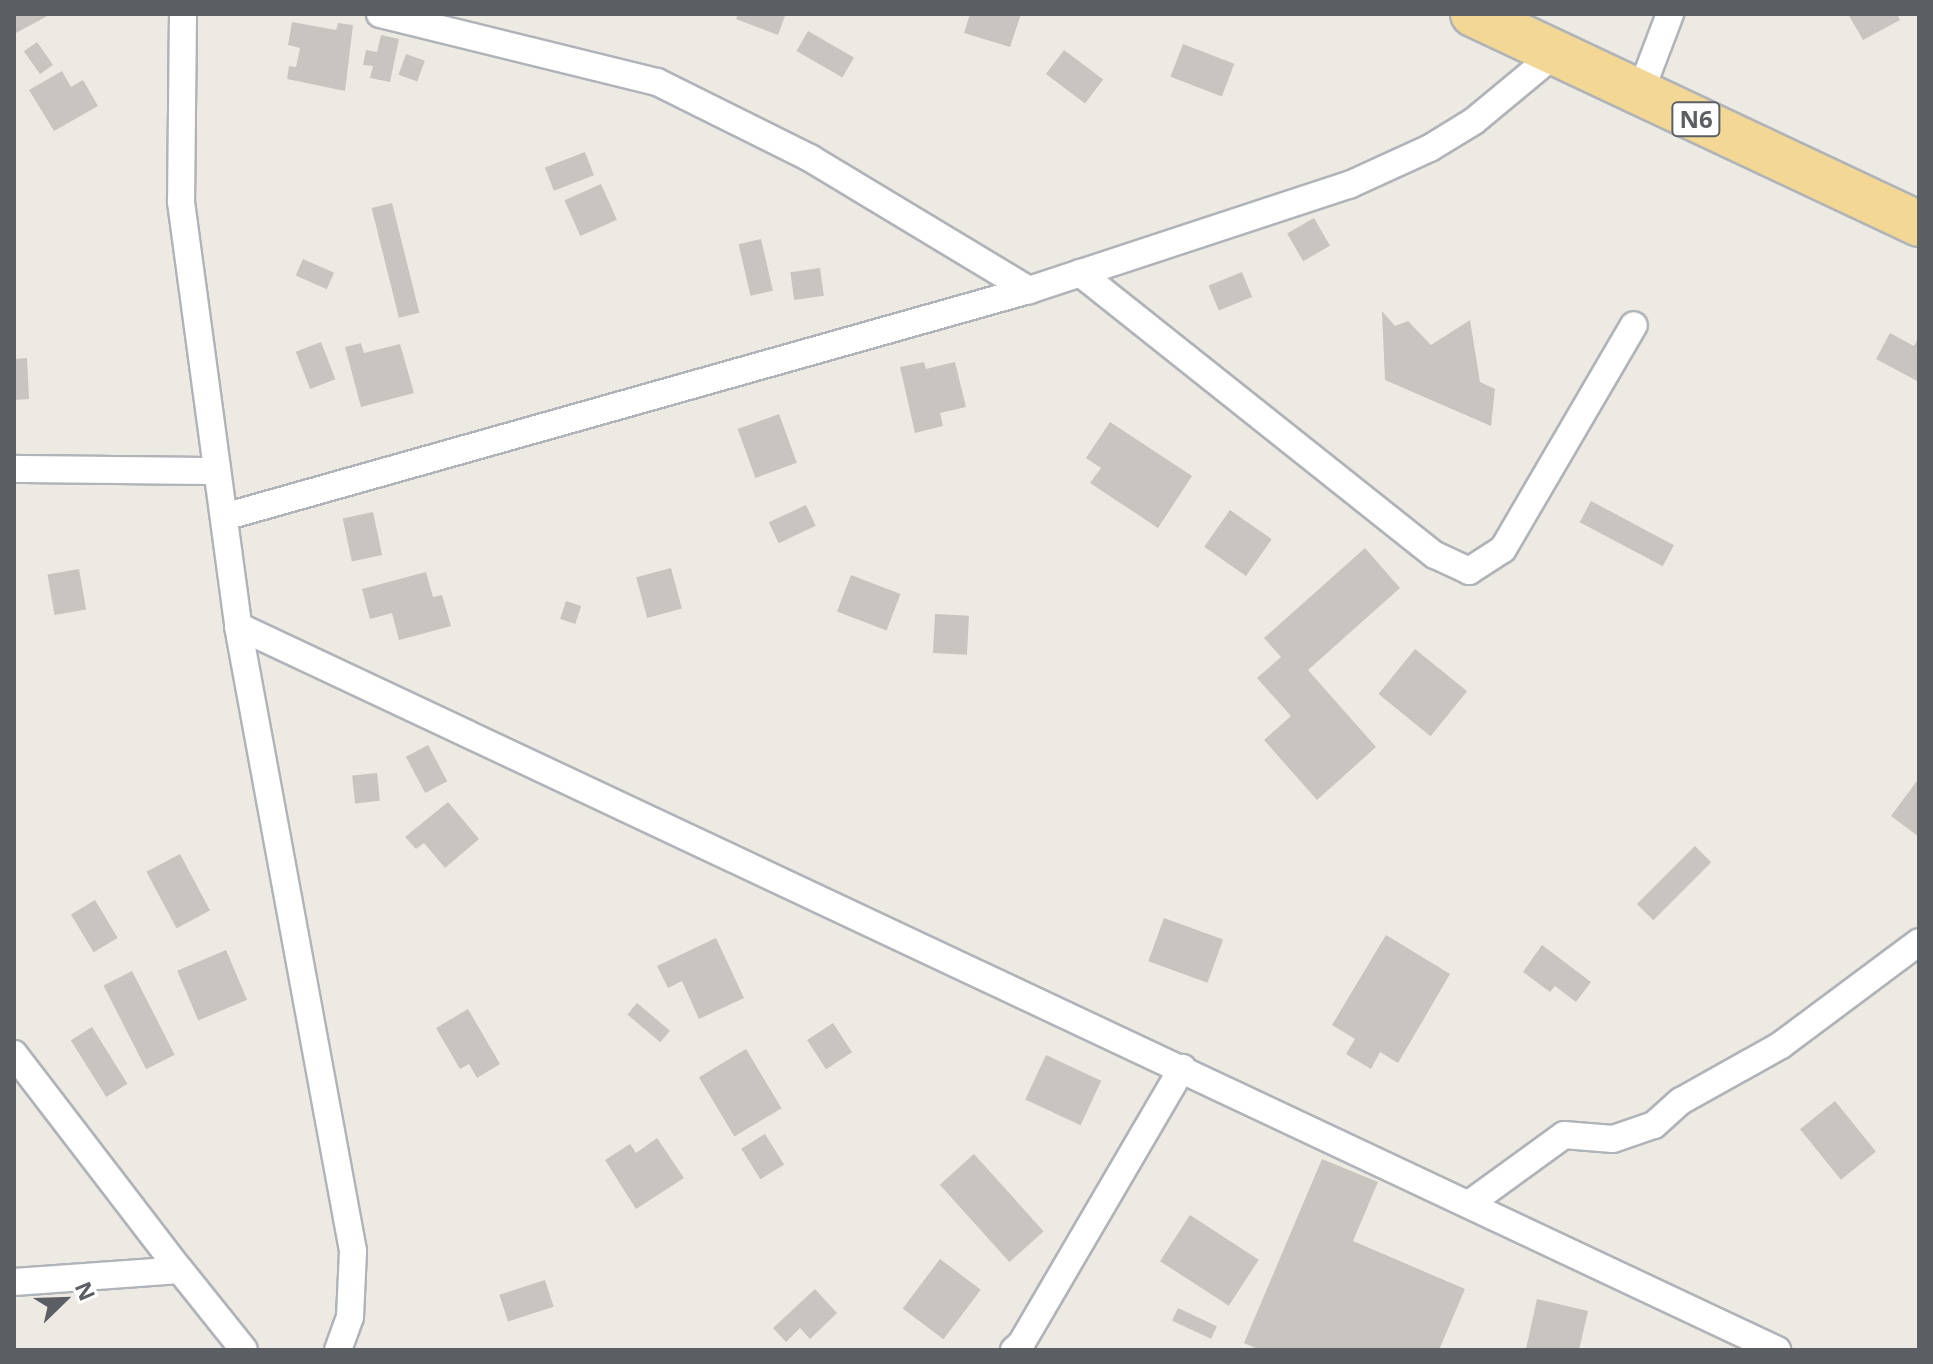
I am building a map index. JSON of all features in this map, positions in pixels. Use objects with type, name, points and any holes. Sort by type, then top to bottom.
[{"type":"highway","name":"N6","points":[[1473,14],[1919,224]]},
{"type":"street","points":[[183,14],[181,202],[238,626],[353,1251],[350,1317],[338,1350]]},
{"type":"street","points":[[380,14],[657,82],[810,158],[1029,290]]},
{"type":"street","points":[[1640,93],[1670,14]]},
{"type":"street","points":[[224,517],[1029,290],[1362,179],[1430,148],[1474,121],[1556,53]]},
{"type":"street","points":[[1080,273],[1435,555],[1469,571],[1503,549],[1634,325]]},
{"type":"street","points":[[14,469],[217,471]]},
{"type":"street","points":[[238,626],[1777,1350]]},
{"type":"street","points":[[1469,1204],[1564,1135],[1613,1139],[1654,1125],[1681,1101],[1781,1045],[1919,942]]},
{"type":"street","points":[[14,1054],[244,1350]]},
{"type":"street","points":[[1014,1350],[1029,1330],[1182,1068]]},
{"type":"street","points":[[14,1282],[180,1270]]},
{"type":"building","points":[[14,14],[51,14],[14,34]]},
{"type":"building","points":[[738,14],[785,16],[778,35],[736,19]]},
{"type":"building","points":[[970,14],[1021,14],[1010,47],[964,33]]},
{"type":"building","points":[[1848,14],[1897,14],[1900,20],[1863,40]]},
{"type":"building","points":[[292,22],[336,30],[338,23],[353,25],[345,91],[287,79],[289,66],[296,67],[300,48],[288,45]]},
{"type":"building","points":[[808,31],[854,58],[842,77],[796,51]]},
{"type":"building","points":[[381,35],[399,39],[390,82],[370,78],[373,66],[363,65],[366,50],[377,52]]},
{"type":"building","points":[[37,42],[53,65],[40,74],[24,51]]},
{"type":"building","points":[[1183,44],[1234,64],[1222,96],[1170,77]]},
{"type":"building","points":[[1064,50],[1103,79],[1085,103],[1046,74]]},
{"type":"building","points":[[406,54],[425,61],[417,82],[398,75]]},
{"type":"building","points":[[62,71],[71,87],[83,80],[98,106],[54,131],[29,90]]},
{"type":"building","points":[[585,152],[594,175],[554,191],[545,167]]},
{"type":"building","points":[[601,184],[617,220],[580,236],[564,200]]},
{"type":"building","points":[[392,203],[419,313],[399,318],[372,208]]},
{"type":"building","points":[[1314,218],[1330,246],[1303,261],[1287,234]]},
{"type":"building","points":[[761,239],[773,291],[751,296],[739,244]]},
{"type":"building","points":[[303,259],[334,273],[327,289],[296,275]]},
{"type":"building","points":[[820,268],[824,296],[794,300],[790,272]]},
{"type":"building","points":[[1242,272],[1252,297],[1219,311],[1209,285]]},
{"type":"building","points":[[1382,311],[1395,326],[1408,321],[1431,345],[1470,320],[1480,382],[1495,389],[1491,426],[1385,380]]},
{"type":"building","points":[[1890,333],[1914,346],[1919,336],[1919,382],[1876,359]]},
{"type":"building","points":[[321,342],[335,379],[310,389],[296,352]]},
{"type":"building","points":[[361,343],[364,353],[400,344],[414,393],[361,407],[345,347]]},
{"type":"building","points":[[27,358],[29,399],[14,400],[14,359]]},
{"type":"building","points":[[924,362],[926,369],[955,362],[966,407],[940,413],[943,426],[915,433],[900,367]]},
{"type":"building","points":[[779,414],[797,463],[755,478],[738,429]]},
{"type":"building","points":[[1110,422],[1192,476],[1158,528],[1090,483],[1101,468],[1086,458]]},
{"type":"building","points":[[1591,501],[1674,545],[1663,566],[1580,522]]},
{"type":"building","points":[[806,505],[816,526],[779,543],[769,522]]},
{"type":"building","points":[[1230,510],[1272,539],[1246,576],[1204,547]]},
{"type":"building","points":[[373,512],[382,555],[352,561],[343,518]]},
{"type":"building","points":[[1365,548],[1400,588],[1308,670],[1376,747],[1317,800],[1264,740],[1291,716],[1257,678],[1281,657],[1264,638]]},
{"type":"building","points":[[671,568],[682,609],[647,618],[636,577]]},
{"type":"building","points":[[79,569],[86,609],[55,615],[47,575]]},
{"type":"building","points":[[426,572],[433,597],[442,595],[451,626],[399,640],[392,613],[370,619],[362,589]]},
{"type":"building","points":[[851,575],[900,594],[887,630],[837,611]]},
{"type":"building","points":[[566,601],[581,606],[575,624],[560,619]]},
{"type":"building","points":[[935,614],[969,616],[967,655],[933,653]]},
{"type":"building","points":[[1415,649],[1467,691],[1431,736],[1378,694]]},
{"type":"building","points":[[428,745],[447,781],[425,793],[406,757]]},
{"type":"building","points":[[377,773],[380,801],[355,803],[352,776]]},
{"type":"building","points":[[1919,778],[1919,837],[1891,816]]},
{"type":"building","points":[[448,802],[479,839],[445,868],[424,843],[416,849],[405,837]]},
{"type":"building","points":[[1695,846],[1711,862],[1653,920],[1637,904]]},
{"type":"building","points":[[180,854],[210,911],[176,928],[146,872]]},
{"type":"building","points":[[95,900],[118,938],[94,952],[71,914]]},
{"type":"building","points":[[1164,918],[1223,940],[1207,983],[1148,961]]},
{"type":"building","points":[[1386,935],[1450,974],[1398,1063],[1380,1052],[1371,1069],[1346,1054],[1355,1039],[1332,1025]]},
{"type":"building","points":[[716,938],[744,998],[699,1019],[682,981],[668,988],[657,966]]},
{"type":"building","points":[[1542,945],[1591,982],[1576,1002],[1555,986],[1550,992],[1523,972]]},
{"type":"building","points":[[226,950],[247,1000],[198,1020],[177,971]]},
{"type":"building","points":[[132,971],[175,1055],[146,1069],[103,986]]},
{"type":"building","points":[[637,1003],[670,1031],[660,1042],[627,1014]]},
{"type":"building","points":[[468,1009],[500,1064],[477,1078],[469,1064],[460,1069],[436,1028]]},
{"type":"building","points":[[833,1023],[852,1052],[826,1069],[807,1040]]},
{"type":"building","points":[[92,1027],[128,1084],[106,1097],[71,1040]]},
{"type":"building","points":[[746,1049],[782,1108],[734,1136],[699,1077]]},
{"type":"building","points":[[1046,1055],[1101,1081],[1081,1125],[1025,1099]]},
{"type":"building","points":[[1835,1101],[1876,1152],[1841,1180],[1800,1129]]},
{"type":"building","points":[[765,1134],[784,1165],[760,1179],[741,1149]]},
{"type":"building","points":[[657,1138],[684,1178],[636,1209],[605,1160],[630,1144],[636,1153]]},
{"type":"building","points":[[974,1154],[1044,1231],[1009,1262],[940,1185]]},
{"type":"building","points":[[1322,1159],[1378,1182],[1353,1241],[1465,1289],[1439,1350],[1260,1350],[1244,1343]]},
{"type":"building","points":[[1190,1215],[1259,1260],[1229,1306],[1160,1261]]},
{"type":"building","points":[[940,1259],[981,1290],[943,1339],[903,1309]]},
{"type":"building","points":[[545,1280],[554,1307],[508,1321],[499,1295]]},
{"type":"building","points":[[815,1289],[837,1313],[810,1339],[800,1328],[786,1342],[773,1328]]},
{"type":"building","points":[[1537,1299],[1588,1311],[1579,1350],[1526,1349]]},
{"type":"building","points":[[1178,1308],[1217,1326],[1211,1339],[1172,1321]]}]
